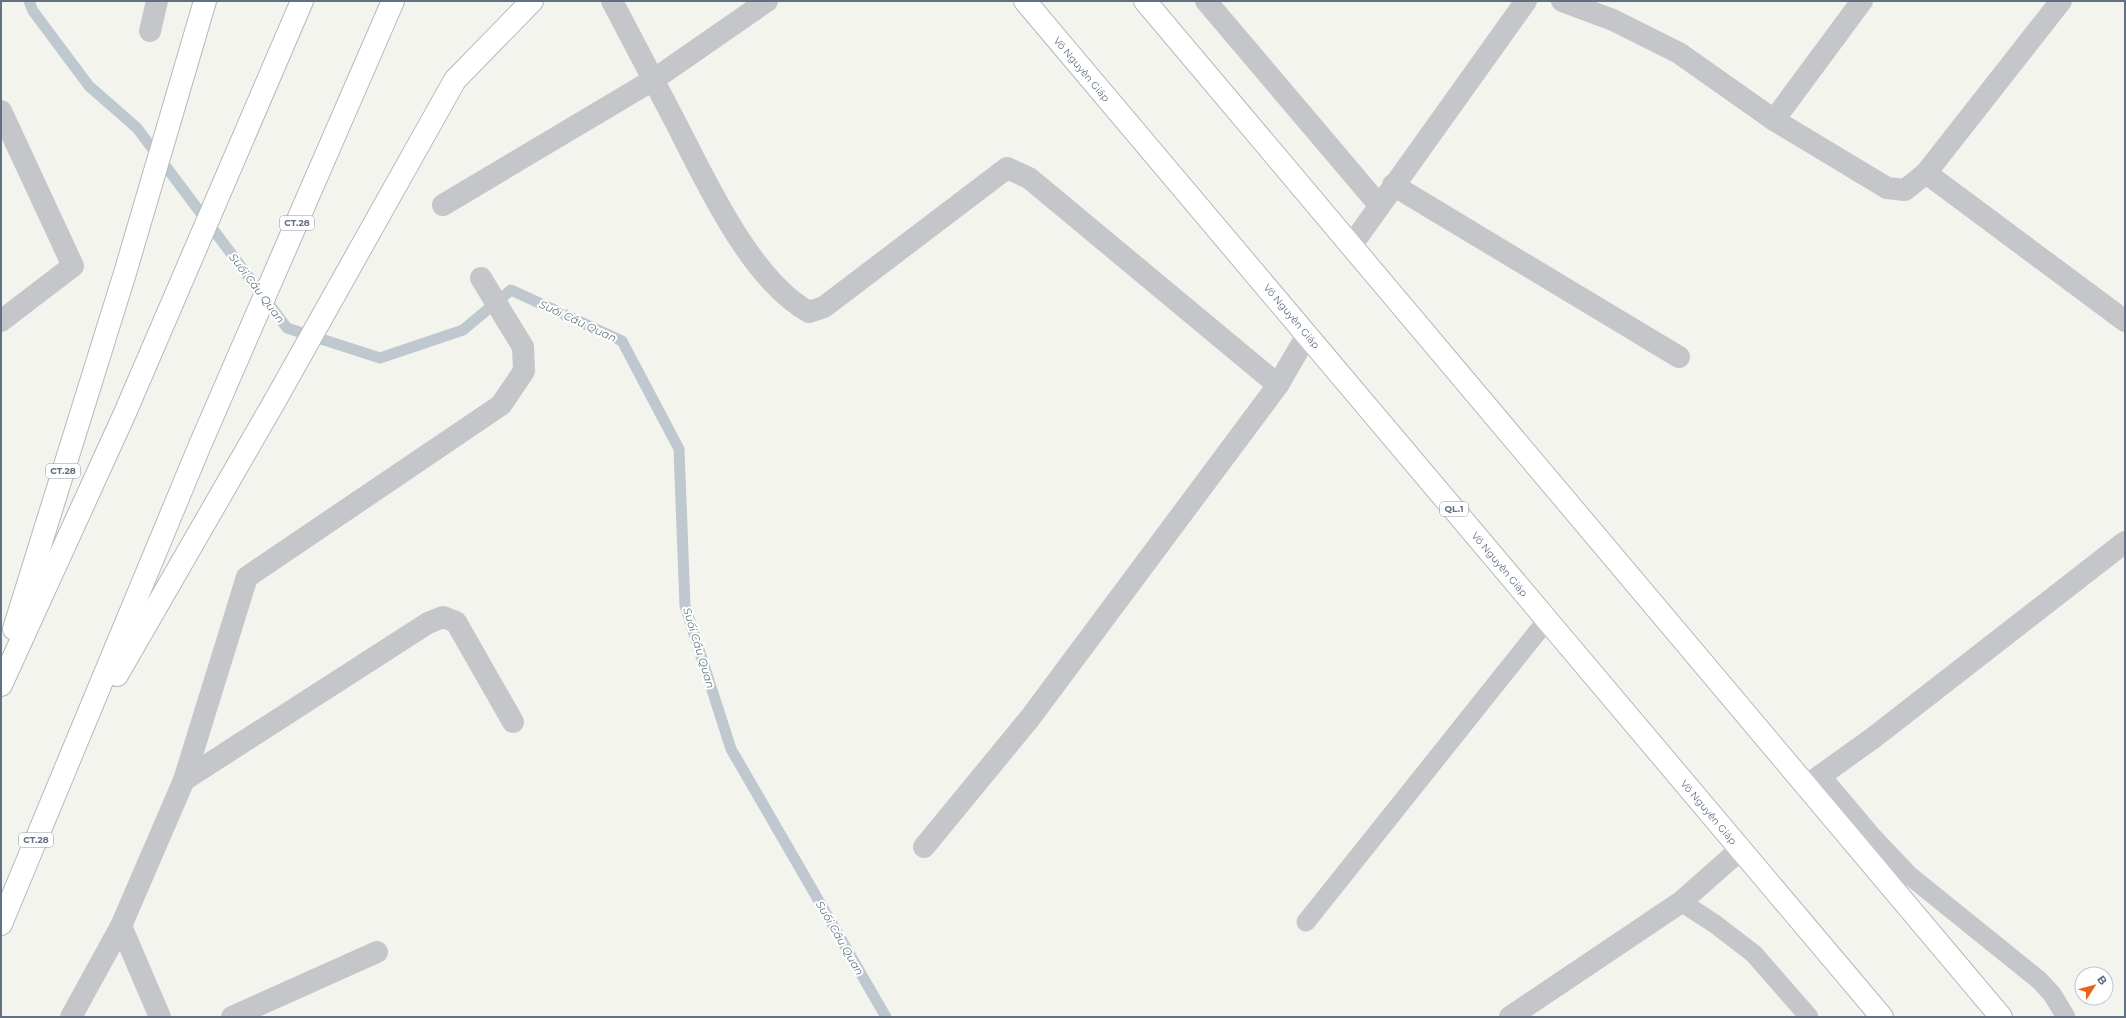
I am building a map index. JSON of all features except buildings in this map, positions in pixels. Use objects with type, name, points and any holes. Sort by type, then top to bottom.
[{"type":"highway","name":"CT.28","points":[[1,670],[125,272],[205,1]]},
{"type":"highway","name":"CT.28","points":[[1,685],[125,413],[302,1]]},
{"type":"highway","name":"CT.28","points":[[1,924],[200,445],[393,1]]},
{"type":"highway","name":"CT.28","points":[[71,755],[276,399],[455,80],[532,1]]},
{"type":"highway","name":"Võ Nguyên Giáp","points":[[1025,1],[1882,1017]]},
{"type":"highway","points":[[1145,1],[1352,246],[1813,780],[2001,1017]]},
{"type":"street","points":[[150,32],[158,1]]},
{"type":"street","points":[[612,1],[721,212],[764,272],[793,304],[809,312],[824,307],[1007,168],[1029,178],[1278,385]]},
{"type":"street","points":[[443,205],[653,80],[767,1]]},
{"type":"street","points":[[1206,1],[1379,205]]},
{"type":"street","points":[[1352,246],[1393,185],[1526,1]]},
{"type":"street","points":[[1562,1],[1613,20],[1679,53],[1774,120],[1887,188],[1905,190],[1926,173],[2061,1]]},
{"type":"street","points":[[1774,120],[1862,1]]},
{"type":"street","points":[[1,321],[73,266],[2,115]]},
{"type":"street","points":[[1926,173],[2125,320]]},
{"type":"street","points":[[1393,185],[1679,358]]},
{"type":"street","points":[[71,1017],[121,926],[184,780],[247,577],[501,405],[524,371],[523,346],[481,278]]},
{"type":"street","points":[[924,847],[1030,718],[1278,385],[1307,335]]},
{"type":"street","points":[[1813,780],[1874,738],[2125,542]]},
{"type":"street","points":[[184,780],[428,624],[443,617],[456,622],[513,722]]},
{"type":"street","points":[[1510,1017],[1681,902],[1741,849]]},
{"type":"street","points":[[121,926],[160,1017]]},
{"type":"street","points":[[232,1017],[377,952]]},
{"type":"lane","points":[[1306,922],[1547,620]]},
{"type":"lane","points":[[1813,780],[1873,836],[1910,876],[2039,980],[2052,994],[2066,1017]]},
{"type":"lane","points":[[1681,902],[1715,924],[1754,954],[1809,1017]]},
{"type":"waterway","name":"Suối Cầu Quan","points":[[29,1],[33,11],[89,86],[137,128],[287,328],[380,358],[463,330],[511,290],[622,341],[679,449],[685,606],[731,749],[886,1017]]}]
